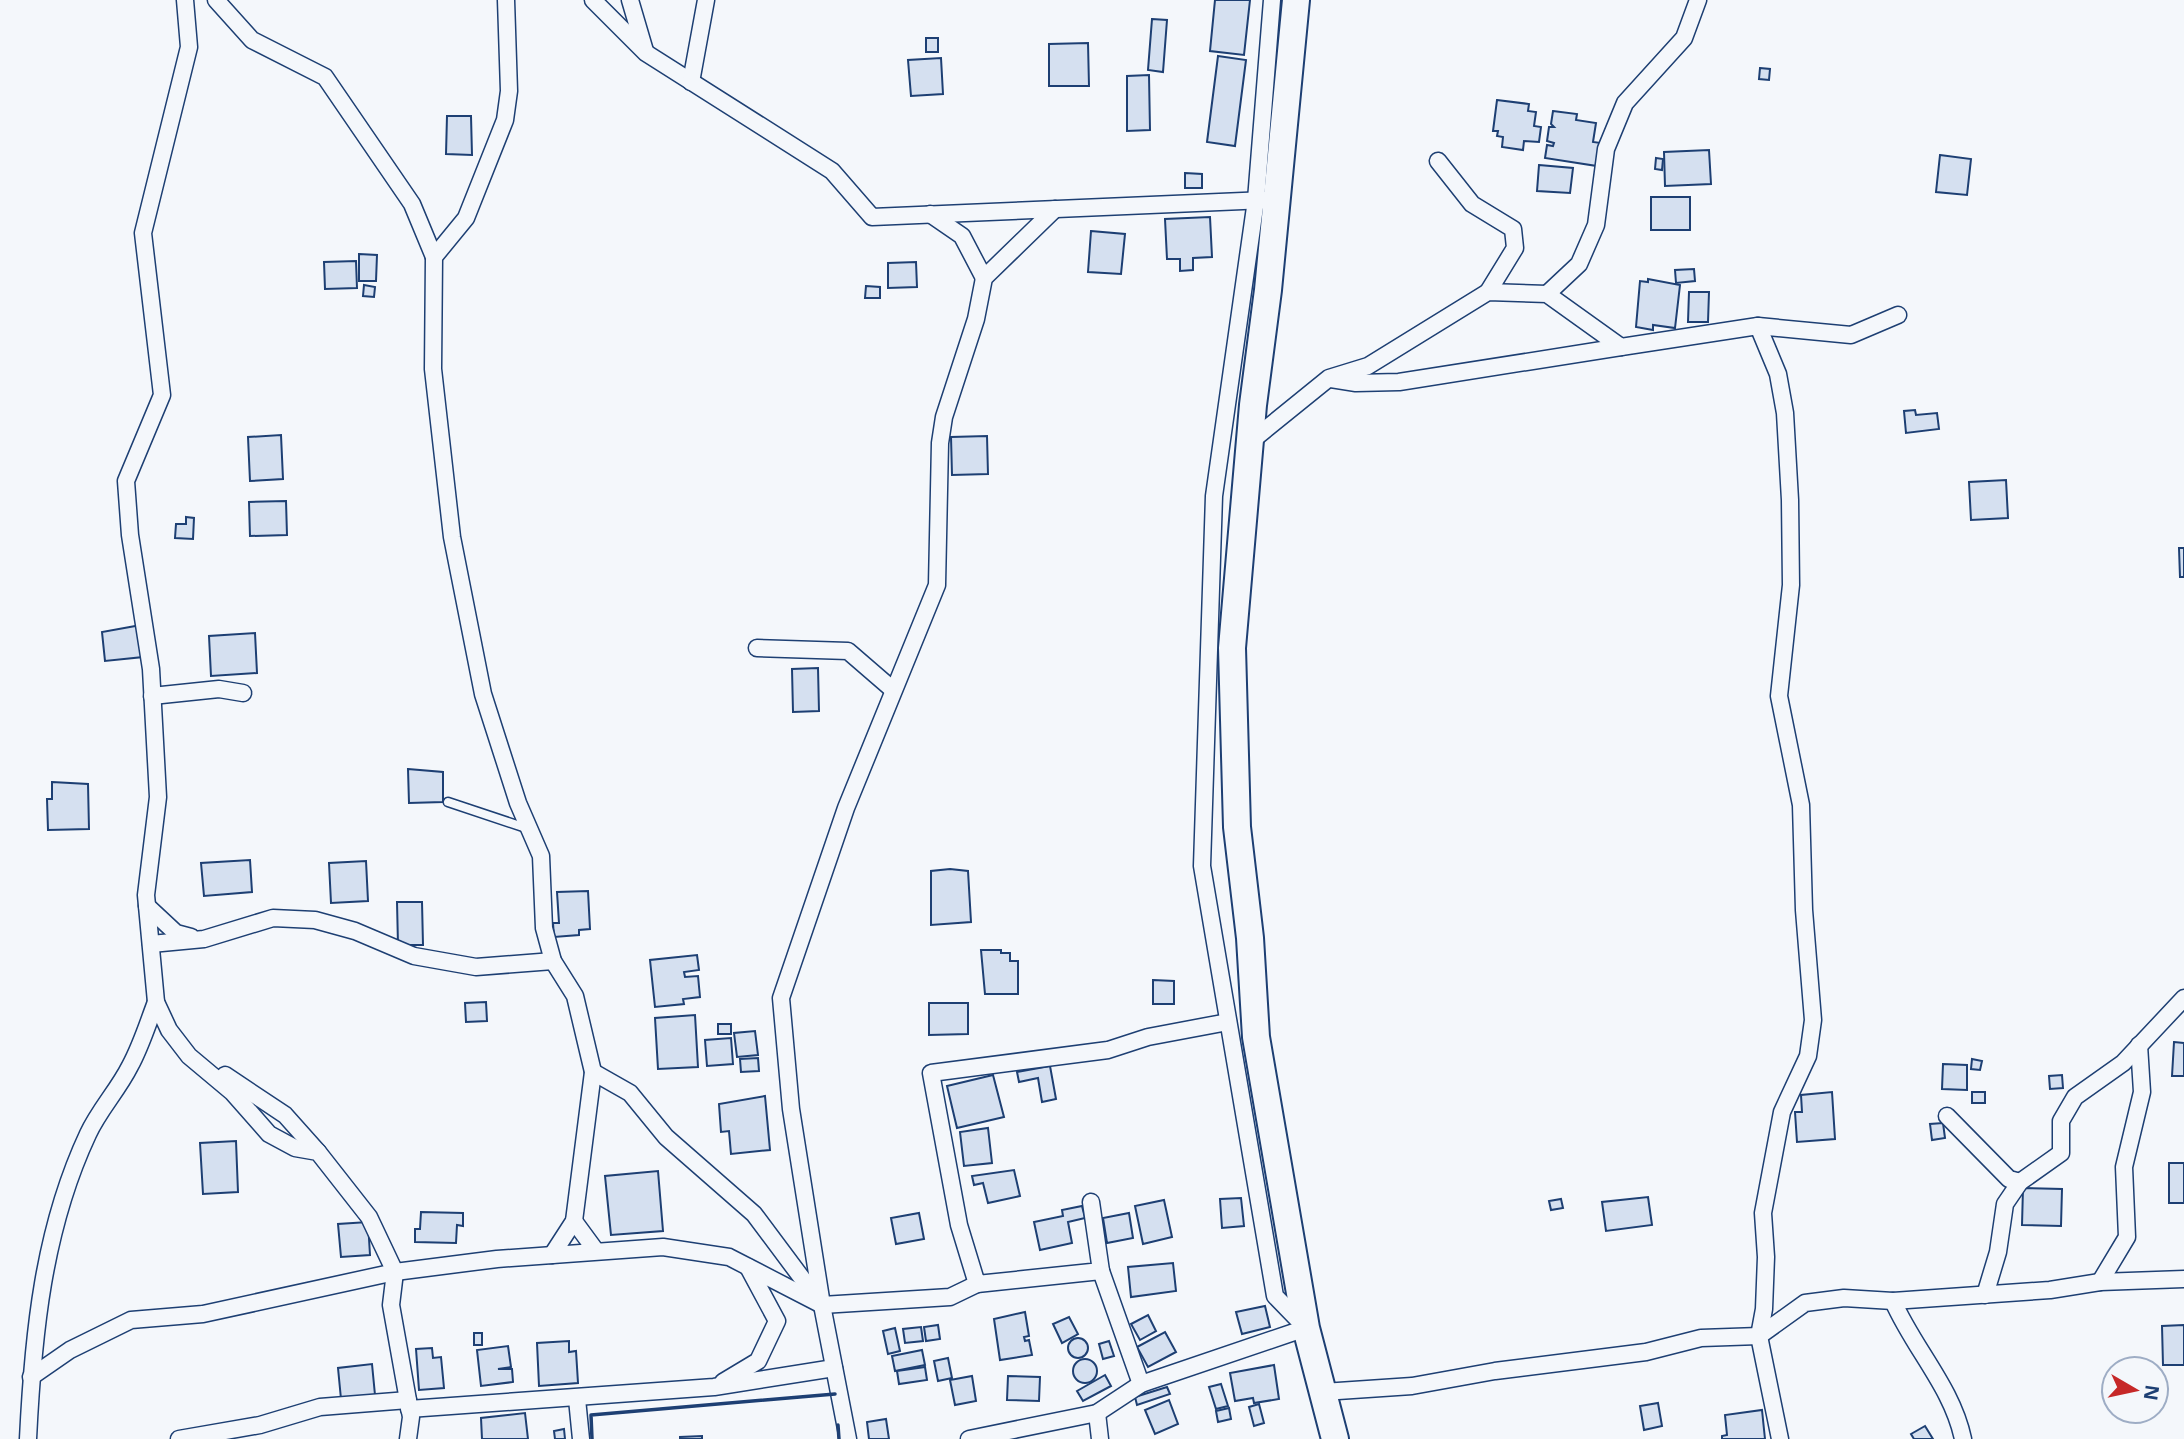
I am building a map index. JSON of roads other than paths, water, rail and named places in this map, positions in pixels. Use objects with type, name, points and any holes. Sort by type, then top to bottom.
[{"type":"main road","points":[[1296,0],[1266,200],[1250,442],[1232,648],[1237,827],[1250,938],[1256,1037],[1306,1328],[1335,1439]]},
{"type":"street","points":[[185,0],[189,47],[142,233],[162,395],[126,481],[130,535],[151,668],[158,797],[147,906],[156,1002],[169,1030],[189,1056],[232,1092],[269,1133],[295,1148],[318,1152]]},
{"type":"street","points":[[216,0],[252,40],[325,78],[412,204],[434,257],[433,369],[452,537],[483,694],[518,803],[541,856],[544,928],[553,961],[575,996],[593,1072],[574,1221],[552,1255]]},
{"type":"street","points":[[434,257],[466,218],[505,120],[509,91],[506,0]]},
{"type":"street","points":[[593,0],[646,53],[832,171],[872,217],[1266,200]]},
{"type":"street","points":[[630,0],[646,53]]},
{"type":"street","points":[[691,82],[706,0]]},
{"type":"street","points":[[969,1439],[1097,1412],[1141,1384],[1306,1328],[1275,1296],[1202,866],[1214,496],[1266,200],[1272,0]]},
{"type":"street","points":[[1547,294],[1578,264],[1596,225],[1606,149],[1625,103],[1684,38],[1698,0]]},
{"type":"street","points":[[1250,442],[1328,378],[1368,366],[1488,292],[1515,248],[1513,229],[1472,204],[1438,161]]},
{"type":"street","points":[[848,1439],[821,1305],[791,1109],[781,998],[846,808],[892,689],[937,585],[940,443],[944,417],[976,319],[984,278],[1055,209]]},
{"type":"street","points":[[930,214],[962,236],[984,278]]},
{"type":"street","points":[[1488,292],[1547,294],[1621,347]]},
{"type":"street","points":[[1328,378],[1356,383],[1399,382],[1758,326],[1851,335],[1898,314]]},
{"type":"street","points":[[1758,326],[1779,374],[1785,412],[1791,585],[1779,696],[1801,805],[1804,910],[1813,1020],[1808,1056],[1782,1112],[1763,1213],[1765,1309],[1759,1336],[1780,1439]]},
{"type":"street","points":[[757,648],[848,651],[892,689]]},
{"type":"street","points":[[152,696],[219,689],[243,693]]},
{"type":"street","points":[[147,906],[176,933],[204,939]]},
{"type":"street","points":[[150,944],[204,939],[273,918],[315,920],[355,931],[414,956],[476,967],[553,961]]},
{"type":"street","points":[[1985,1295],[1998,1252],[2005,1204],[2020,1182],[2061,1153],[2061,1121],[2076,1097],[2123,1063],[2184,998]]},
{"type":"street","points":[[156,1002],[176,1027],[226,1076],[285,1115],[369,1217],[395,1272],[391,1305],[409,1404],[408,1439]]},
{"type":"street","points":[[27,1439],[33,1334],[44,1270],[58,1217],[88,1133],[130,1066],[156,1002]]},
{"type":"street","points":[[977,1284],[959,1225],[931,1073],[1108,1050],[1148,1037],[1228,1022]]},
{"type":"street","points":[[2100,1282],[2127,1237],[2124,1167],[2142,1092],[2139,1045]]},
{"type":"street","points":[[593,1072],[630,1093],[666,1137],[754,1214],[821,1305]]},
{"type":"street","points":[[1947,1116],[2009,1179],[2020,1182]]},
{"type":"street","points":[[1091,1202],[1101,1271],[1141,1384]]},
{"type":"street","points":[[574,1221],[596,1251]]},
{"type":"street","points":[[31,1377],[70,1350],[131,1320],[203,1314],[395,1272],[552,1255],[663,1247],[729,1257],[821,1305],[950,1297],[977,1284],[1101,1271]]},
{"type":"street","points":[[715,1387],[758,1361],[778,1321],[748,1267]]},
{"type":"street","points":[[1323,1392],[1412,1386],[1495,1371],[1646,1352],[1701,1338],[1759,1336],[1805,1303],[1844,1298],[1893,1301],[1985,1295],[2100,1282],[2184,1279]]},
{"type":"street","points":[[1893,1301],[1905,1327],[1948,1394],[1963,1439]]},
{"type":"street","points":[[179,1439],[260,1425],[320,1407],[577,1399],[715,1387],[834,1368]]},
{"type":"street","points":[[577,1399],[581,1439]]},
{"type":"street","points":[[1097,1412],[1100,1439]]},
{"type":"lane","points":[[447,802],[529,829]]}]
